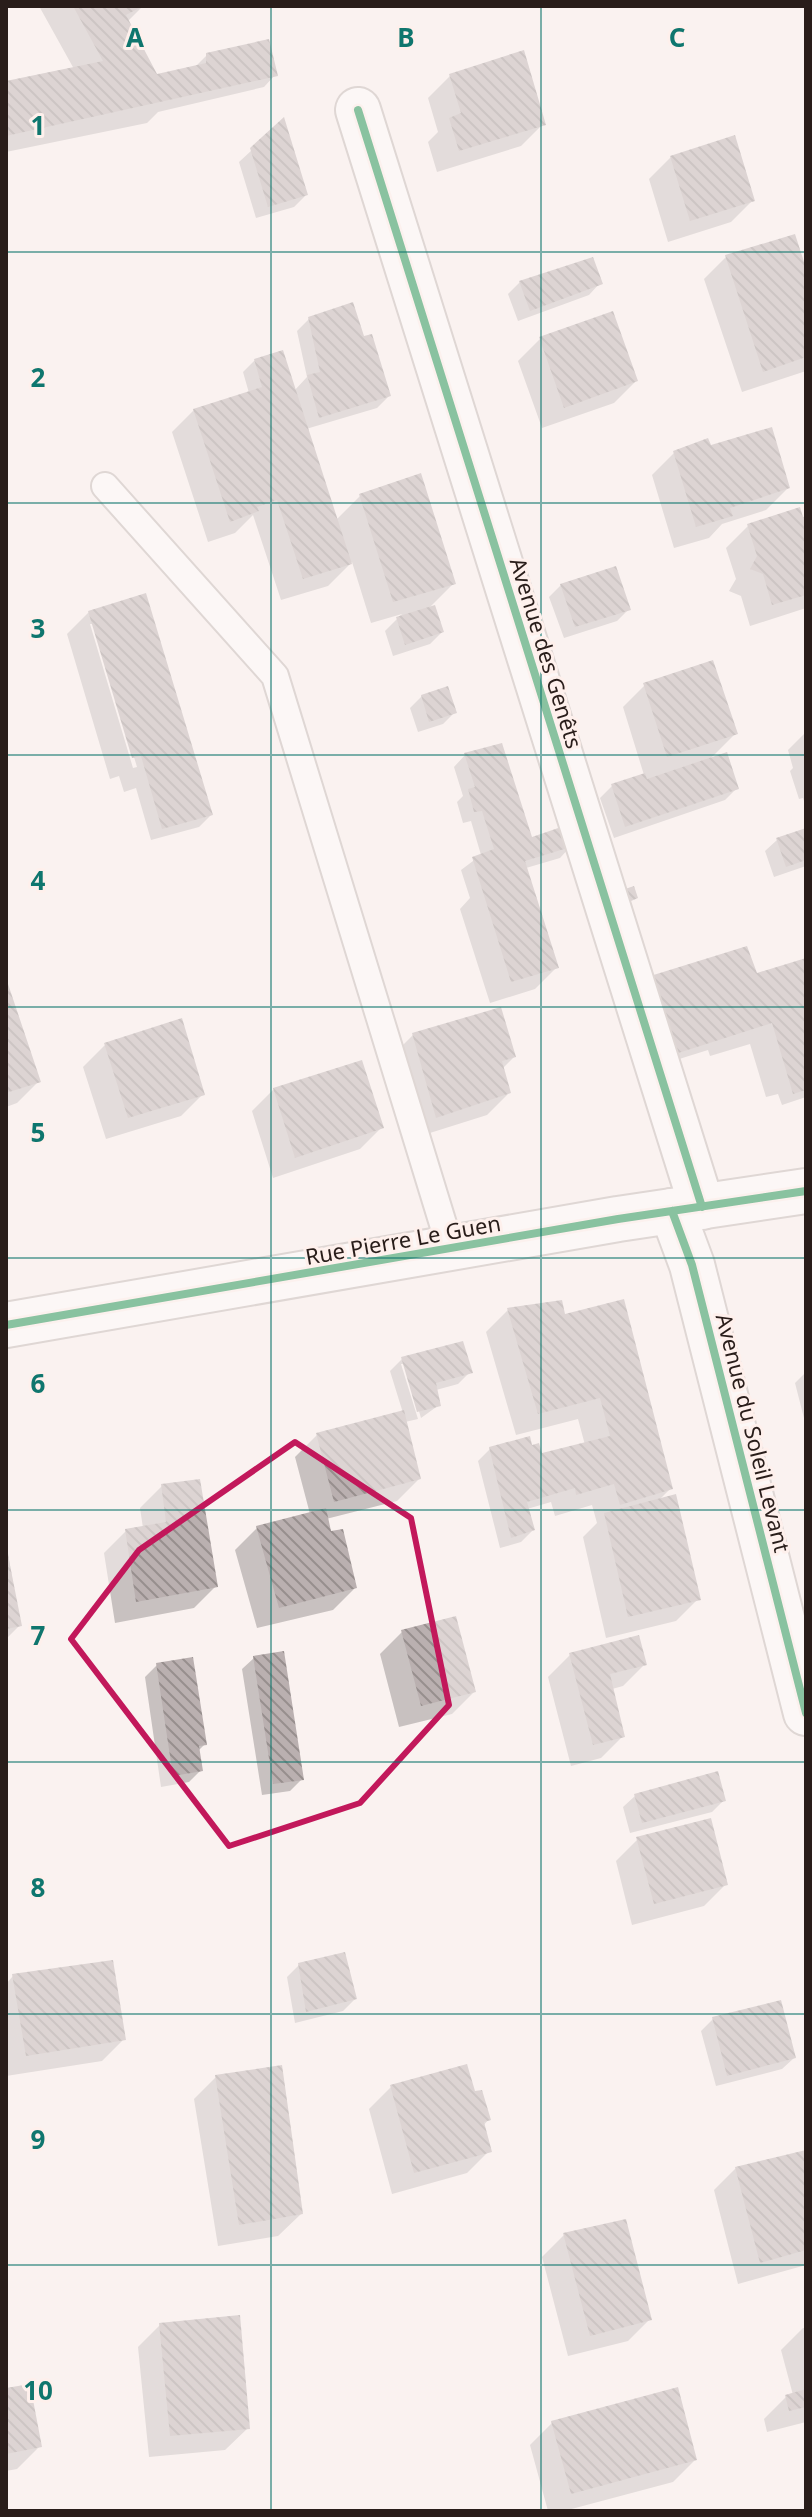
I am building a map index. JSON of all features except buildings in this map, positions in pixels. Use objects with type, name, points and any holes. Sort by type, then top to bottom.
[{"type":"street","name":"Avenue des Genêts","points":[[358,110],[687,1209]]},
{"type":"street","name":"Rue Pierre Le Guen","points":[[6,1325],[806,1191]]},
{"type":"street","name":"Avenue du Soleil Levant","points":[[687,1209],[692,1265],[806,1713]]},
{"type":"lane","points":[[105,486],[275,676],[451,1250]]},
{"type":"highlighted area","points":[[295,1442],[411,1518],[449,1705],[360,1803],[229,1846],[71,1639],[139,1550]]},
{"type":"cycle path","points":[[358,110],[702,1207]]},
{"type":"cycle path","points":[[6,1325],[618,1219],[806,1191]]},
{"type":"cycle path","points":[[672,1211],[692,1265],[806,1713]]}]
